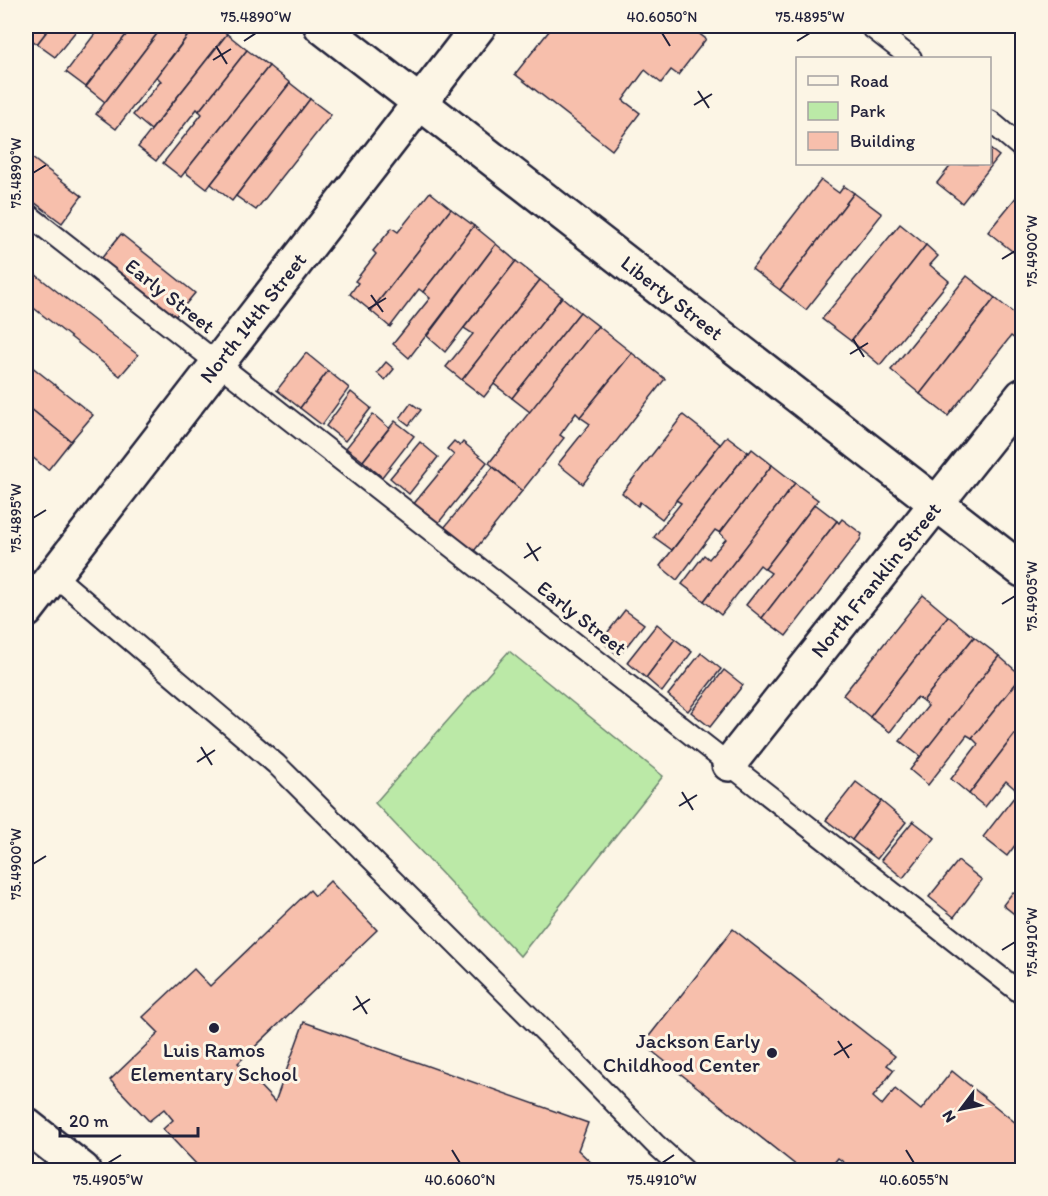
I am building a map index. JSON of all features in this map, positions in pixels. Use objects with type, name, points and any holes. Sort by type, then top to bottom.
[{"type":"street","name":"Liberty Street","points":[[321,26],[1023,570]]},
{"type":"street","name":"North 14th Street","points":[[26,611],[479,26]]},
{"type":"street","name":"North Franklin Street","points":[[729,764],[1023,396]]},
{"type":"street","points":[[26,1125],[83,1170]]},
{"type":"lane","points":[[870,26],[910,57]]},
{"type":"lane","points":[[991,122],[1023,148]]},
{"type":"lane","name":"Early Street","points":[[26,213],[1023,994]]},
{"type":"lane","points":[[54,575],[276,764],[655,1144],[684,1170]]},
{"type":"green space","points":[[509,651],[663,776],[520,956],[375,803]]},
{"type":"building","points":[[26,26],[51,26],[37,44],[26,35]]},
{"type":"building","points":[[51,26],[80,26],[55,57],[37,44]]},
{"type":"building","points":[[89,26],[133,26],[86,87],[66,72],[97,31]]},
{"type":"building","points":[[133,26],[163,26],[105,102],[86,87]]},
{"type":"building","points":[[163,26],[195,26],[116,129],[96,114]]},
{"type":"building","points":[[195,26],[216,26],[227,34],[151,130],[133,115],[161,81],[157,77]]},
{"type":"building","points":[[553,26],[689,26],[706,39],[678,75],[671,70],[661,83],[645,70],[623,100],[640,113],[612,150],[515,74]]},
{"type":"building","points":[[227,34],[247,50],[156,161],[138,147]]},
{"type":"building","points":[[247,50],[269,66],[181,177],[163,163],[202,114],[199,111]]},
{"type":"building","points":[[269,66],[290,83],[207,189],[185,172]]},
{"type":"building","points":[[290,83],[310,99],[232,201],[211,184]]},
{"type":"building","points":[[310,99],[331,115],[256,210],[236,196]]},
{"type":"building","points":[[991,150],[999,156],[962,203],[937,183],[951,165],[991,165]]},
{"type":"building","points":[[28,155],[82,196],[62,223],[26,196],[26,158]]},
{"type":"building","points":[[821,180],[839,193],[844,186],[854,193],[780,290],[752,269]]},
{"type":"building","points":[[1022,190],[1022,259],[988,232]]},
{"type":"building","points":[[430,192],[451,209],[371,311],[350,294],[358,283],[355,281],[376,254],[373,251],[392,228],[398,232]]},
{"type":"building","points":[[854,193],[882,214],[806,310],[780,290]]},
{"type":"building","points":[[451,209],[474,226],[423,292],[419,289],[390,327],[371,311]]},
{"type":"building","points":[[900,224],[926,245],[851,341],[822,319]]},
{"type":"building","points":[[474,226],[496,244],[409,358],[393,344],[430,298],[423,292]]},
{"type":"building","points":[[121,234],[195,293],[175,317],[101,259]]},
{"type":"building","points":[[496,244],[516,261],[445,352],[427,336]]},
{"type":"building","points":[[926,245],[938,256],[930,265],[949,281],[880,365],[851,341]]},
{"type":"building","points":[[516,261],[540,280],[462,380],[446,367],[473,334],[464,328]]},
{"type":"building","points":[[26,267],[138,355],[120,376],[26,302]]},
{"type":"building","points":[[967,276],[995,298],[920,394],[891,370]]},
{"type":"building","points":[[540,280],[562,297],[484,397],[462,380]]},
{"type":"building","points":[[562,297],[580,312],[512,398],[494,384]]},
{"type":"building","points":[[995,298],[1022,320],[1022,338],[1019,342],[1011,336],[948,416],[920,394]]},
{"type":"building","points":[[580,312],[598,326],[530,412],[512,398]]},
{"type":"building","points":[[598,326],[632,353],[580,417],[576,413],[560,435],[564,438],[522,491],[489,463]]},
{"type":"building","points":[[306,353],[328,371],[300,408],[277,390]]},
{"type":"building","points":[[632,353],[665,379],[583,484],[558,464],[590,424],[580,417]]},
{"type":"building","points":[[26,362],[93,415],[71,441],[26,405]]},
{"type":"building","points":[[386,362],[394,369],[385,380],[377,373]]},
{"type":"building","points":[[328,371],[349,388],[322,425],[300,408]]},
{"type":"building","points":[[351,392],[371,408],[345,441],[326,426]]},
{"type":"building","points":[[411,403],[421,410],[409,425],[400,418]]},
{"type":"building","points":[[26,405],[71,441],[48,470],[26,452]]},
{"type":"building","points":[[373,414],[389,428],[363,461],[346,448]]},
{"type":"building","points":[[683,415],[720,444],[662,519],[640,502],[638,506],[622,493]]},
{"type":"building","points":[[395,421],[414,436],[382,477],[363,461]]},
{"type":"building","points":[[727,436],[748,452],[672,550],[654,537],[681,503],[676,500]]},
{"type":"building","points":[[454,441],[460,446],[463,442],[487,462],[436,526],[412,506],[454,455],[447,449]]},
{"type":"building","points":[[420,442],[438,457],[409,494],[390,478]]},
{"type":"building","points":[[752,449],[772,465],[720,533],[715,530],[677,580],[660,566]]},
{"type":"building","points":[[772,465],[795,483],[704,601],[682,584],[704,555],[709,559],[726,539],[720,533]]},
{"type":"building","points":[[493,467],[522,491],[474,551],[444,528]]},
{"type":"building","points":[[795,483],[818,500],[765,569],[760,565],[721,615],[704,601]]},
{"type":"building","points":[[815,504],[837,521],[762,618],[746,605],[771,573],[765,569]]},
{"type":"building","points":[[842,519],[862,534],[860,540],[786,636],[762,618],[837,521],[839,523]]},
{"type":"building","points":[[923,595],[948,616],[870,717],[843,695]]},
{"type":"building","points":[[625,610],[644,624],[619,656],[601,641]]},
{"type":"building","points":[[948,616],[974,637],[923,701],[917,697],[890,732],[870,717]]},
{"type":"building","points":[[657,624],[675,639],[646,678],[627,662]]},
{"type":"building","points":[[974,637],[999,656],[921,757],[900,741],[928,706],[923,701]]},
{"type":"building","points":[[675,639],[692,652],[662,692],[646,678]]},
{"type":"building","points":[[701,653],[721,669],[688,711],[668,695]]},
{"type":"building","points":[[999,656],[1022,676],[972,738],[967,735],[928,785],[910,770]]},
{"type":"building","points":[[724,670],[743,685],[710,727],[691,712]]},
{"type":"building","points":[[1022,676],[1022,725],[969,794],[951,779],[978,744],[972,738]]},
{"type":"building","points":[[1022,725],[1022,779],[1015,789],[1006,781],[985,807],[969,794]]},
{"type":"building","points":[[856,782],[881,801],[852,840],[826,820]]},
{"type":"building","points":[[1022,787],[1022,836],[1007,856],[983,837]]},
{"type":"building","points":[[881,801],[906,822],[877,859],[852,840]]},
{"type":"building","points":[[913,821],[935,838],[903,878],[881,860]]},
{"type":"building","points":[[958,861],[982,880],[954,917],[929,897]]},
{"type":"building","name":"Luis Ramos Elementary School","points":[[330,881],[377,930],[238,1063],[275,1102],[304,1022],[588,1123],[578,1150],[599,1170],[194,1170],[198,1166],[163,1129],[173,1120],[164,1109],[149,1121],[110,1080],[159,1033],[143,1017],[194,969],[210,986],[310,890],[315,896]]},
{"type":"building","points":[[1013,892],[1022,899],[1022,912],[1018,917],[1003,905]]},
{"type":"building","name":"Jackson Early Childhood Center","points":[[733,929],[895,1056],[887,1065],[894,1070],[873,1097],[882,1105],[895,1089],[921,1110],[952,1071],[1022,1128],[1022,1170],[854,1170],[838,1158],[828,1170],[802,1170],[643,1044]]},
{"type":"place","name":"Luis Ramos Elementary School","points":[[214,1028]]},
{"type":"place","name":"Jackson Early Childhood Center","points":[[772,1053]]}]
